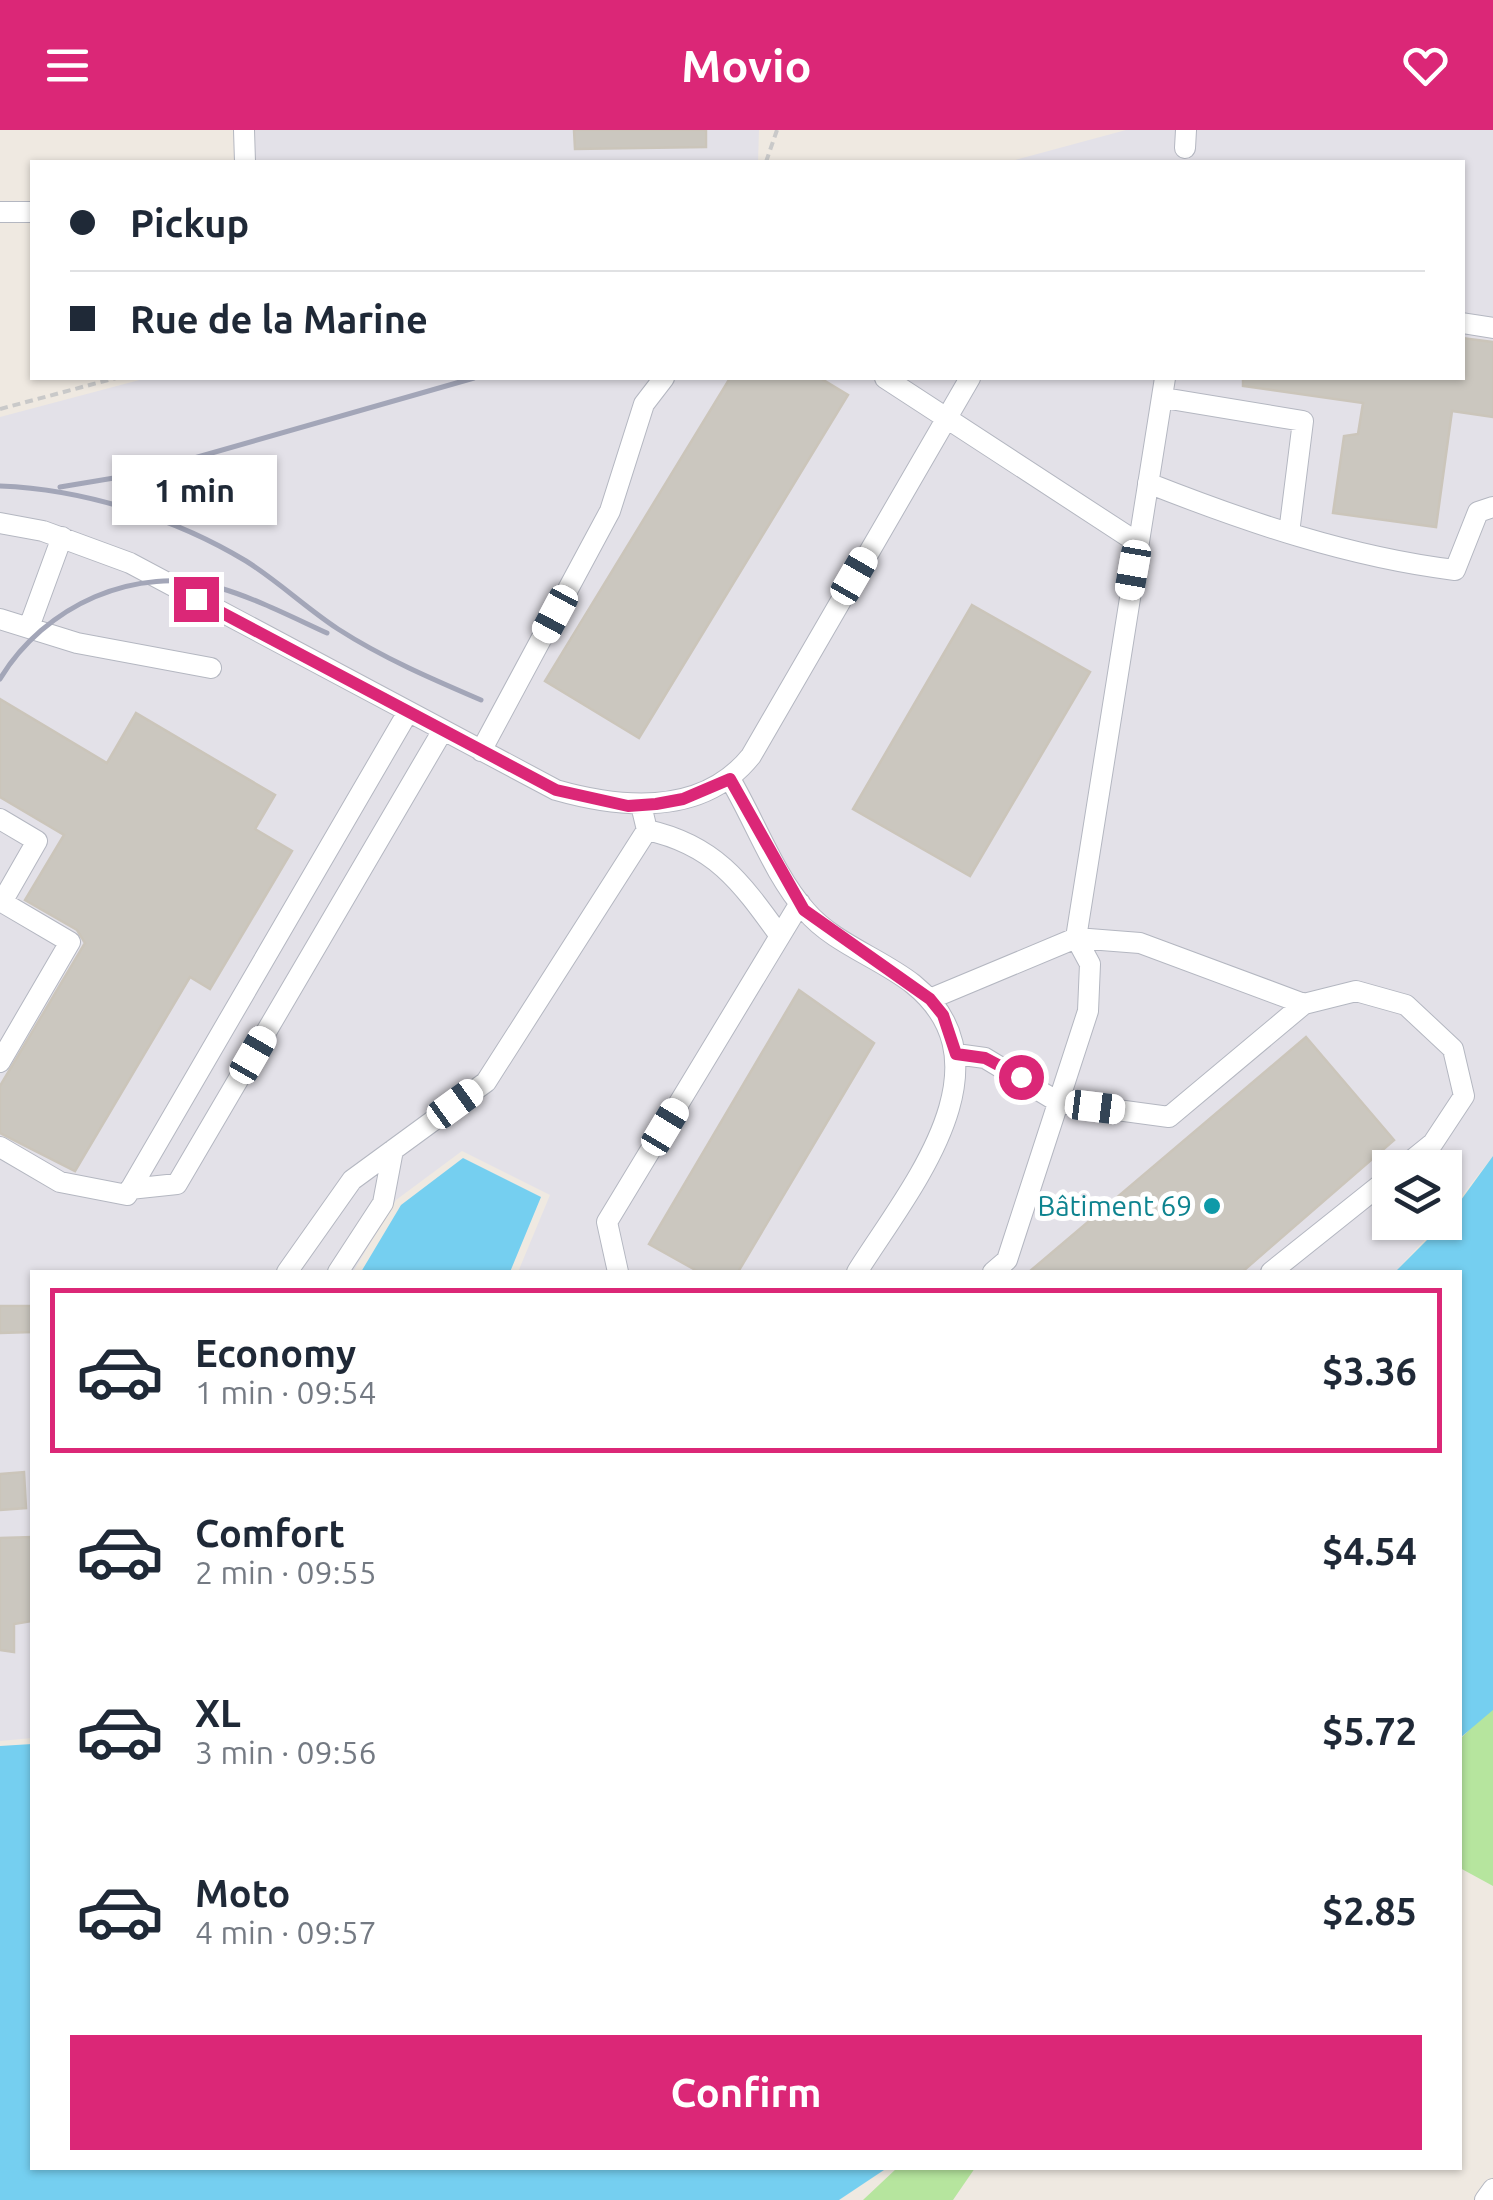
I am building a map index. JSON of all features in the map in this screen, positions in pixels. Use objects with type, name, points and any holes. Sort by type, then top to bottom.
[{"type":"street","points":[[244,130],[245,160]]},
{"type":"street","points":[[0,212],[30,212]]},
{"type":"street","points":[[1465,323],[1493,328]]},
{"type":"street","points":[[481,751],[610,511],[644,404],[662,380]]},
{"type":"street","points":[[888,380],[1138,543]]},
{"type":"street","points":[[0,523],[62,537],[130,563],[556,790],[591,800],[641,805],[683,799],[730,779],[750,756],[969,380]]},
{"type":"street","points":[[995,1270],[1007,1260],[1088,1011],[1090,964],[1076,938],[1164,388],[1303,421],[1288,534]]},
{"type":"street","points":[[1148,483],[1253,525],[1406,564],[1456,570],[1478,512],[1493,507]]},
{"type":"street","points":[[29,628],[62,537]]},
{"type":"street","points":[[0,619],[76,642],[211,668]]},
{"type":"street","points":[[0,1146],[60,1182],[127,1195],[408,712]]},
{"type":"street","points":[[130,1189],[177,1184],[443,730]]},
{"type":"street","points":[[730,779],[800,903],[816,921],[895,971],[930,999],[943,1015],[956,1054],[954,1096],[934,1146],[858,1270]]},
{"type":"street","points":[[287,1270],[352,1180],[486,1082],[646,830],[641,805]]},
{"type":"street","points":[[0,820],[37,840],[2,902],[70,942],[0,1062]]},
{"type":"street","points":[[646,830],[677,837],[707,852],[745,888],[780,936]]},
{"type":"street","points":[[617,1270],[607,1222],[800,903]]},
{"type":"street","points":[[930,999],[1076,938],[1140,943],[1304,1004]]},
{"type":"street","points":[[956,1054],[985,1058],[1058,1102],[1169,1117],[1304,1004],[1356,991],[1406,1005],[1453,1049],[1464,1096],[1424,1150]]},
{"type":"street","points":[[339,1270],[383,1203],[393,1150]]},
{"type":"street","points":[[1274,1270],[1372,1191]]},
{"type":"street","points":[[1485,2200],[1493,2190]]},
{"type":"path","points":[[767,160],[777,130]]},
{"type":"path","points":[[0,410],[109,380]]},
{"type":"shaded area","points":[[248,130],[759,130],[758,160],[250,160]]},
{"type":"shaded area","points":[[1126,130],[1493,130],[1493,1156],[1462,1195],[1462,1150],[1372,1150],[1372,1240],[1424,1240],[1397,1270],[519,1270],[550,1195],[462,1151],[396,1200],[354,1270],[30,1270],[30,1738],[0,1741],[0,417],[139,380],[1465,380],[1465,160],[1015,160]]},
{"type":"green space","points":[[1493,1706],[1493,1886],[1462,1869],[1462,1737]]},
{"type":"green space","points":[[895,2170],[974,2170],[953,2200],[863,2200]]},
{"type":"water","points":[[1493,1156],[1493,1710],[1462,1736],[1462,1270],[1397,1270],[1427,1240],[1462,1240],[1462,1199]]},
{"type":"water","points":[[463,1158],[541,1197],[511,1270],[362,1270],[401,1205]]},
{"type":"water","points":[[30,1744],[30,2170],[884,2170],[839,2200],[0,2200],[0,1746]]},
{"type":"building","points":[[574,130],[706,130],[706,147],[575,149]]},
{"type":"building","points":[[1465,338],[1493,342],[1493,417],[1452,411],[1436,527],[1333,513],[1344,436],[1358,434],[1363,403],[1243,386],[1243,380],[1465,380]]},
{"type":"building","points":[[729,380],[823,380],[848,395],[639,738],[545,681]]},
{"type":"building","points":[[972,605],[1090,672],[970,876],[853,809]]},
{"type":"building","points":[[0,699],[107,763],[136,713],[275,795],[255,829],[292,851],[210,989],[190,977],[75,1171],[0,1133],[0,1086],[85,943],[77,930],[25,900],[64,835],[0,797]]},
{"type":"building","points":[[799,990],[874,1043],[739,1270],[695,1270],[649,1244]]},
{"type":"building","name":"Bâtiment 69","points":[[1306,1037],[1394,1140],[1382,1150],[1372,1150],[1372,1159],[1244,1270],[1031,1270]]},
{"type":"building","points":[[0,1306],[30,1306],[30,1332],[0,1333]]},
{"type":"building","points":[[24,1472],[26,1508],[0,1510],[0,1474]]},
{"type":"building","points":[[30,1537],[30,1621],[14,1624],[14,1652],[0,1650],[0,1538]]},
{"type":"railway","points":[[60,487],[138,474],[467,380]]},
{"type":"railway","points":[[0,486],[96,500],[189,532],[246,561],[355,640],[481,700]]},
{"type":"railway","points":[[0,679],[41,630],[67,612],[95,597],[156,581],[220,588],[327,633]]},
{"type":"place","name":"Bâtiment 69","points":[[1212,1206]]},
{"type":"route","points":[[196,599],[556,790],[628,806],[683,799],[730,779],[804,910],[930,999],[943,1015],[956,1054],[985,1058],[1021,1077]]}]
